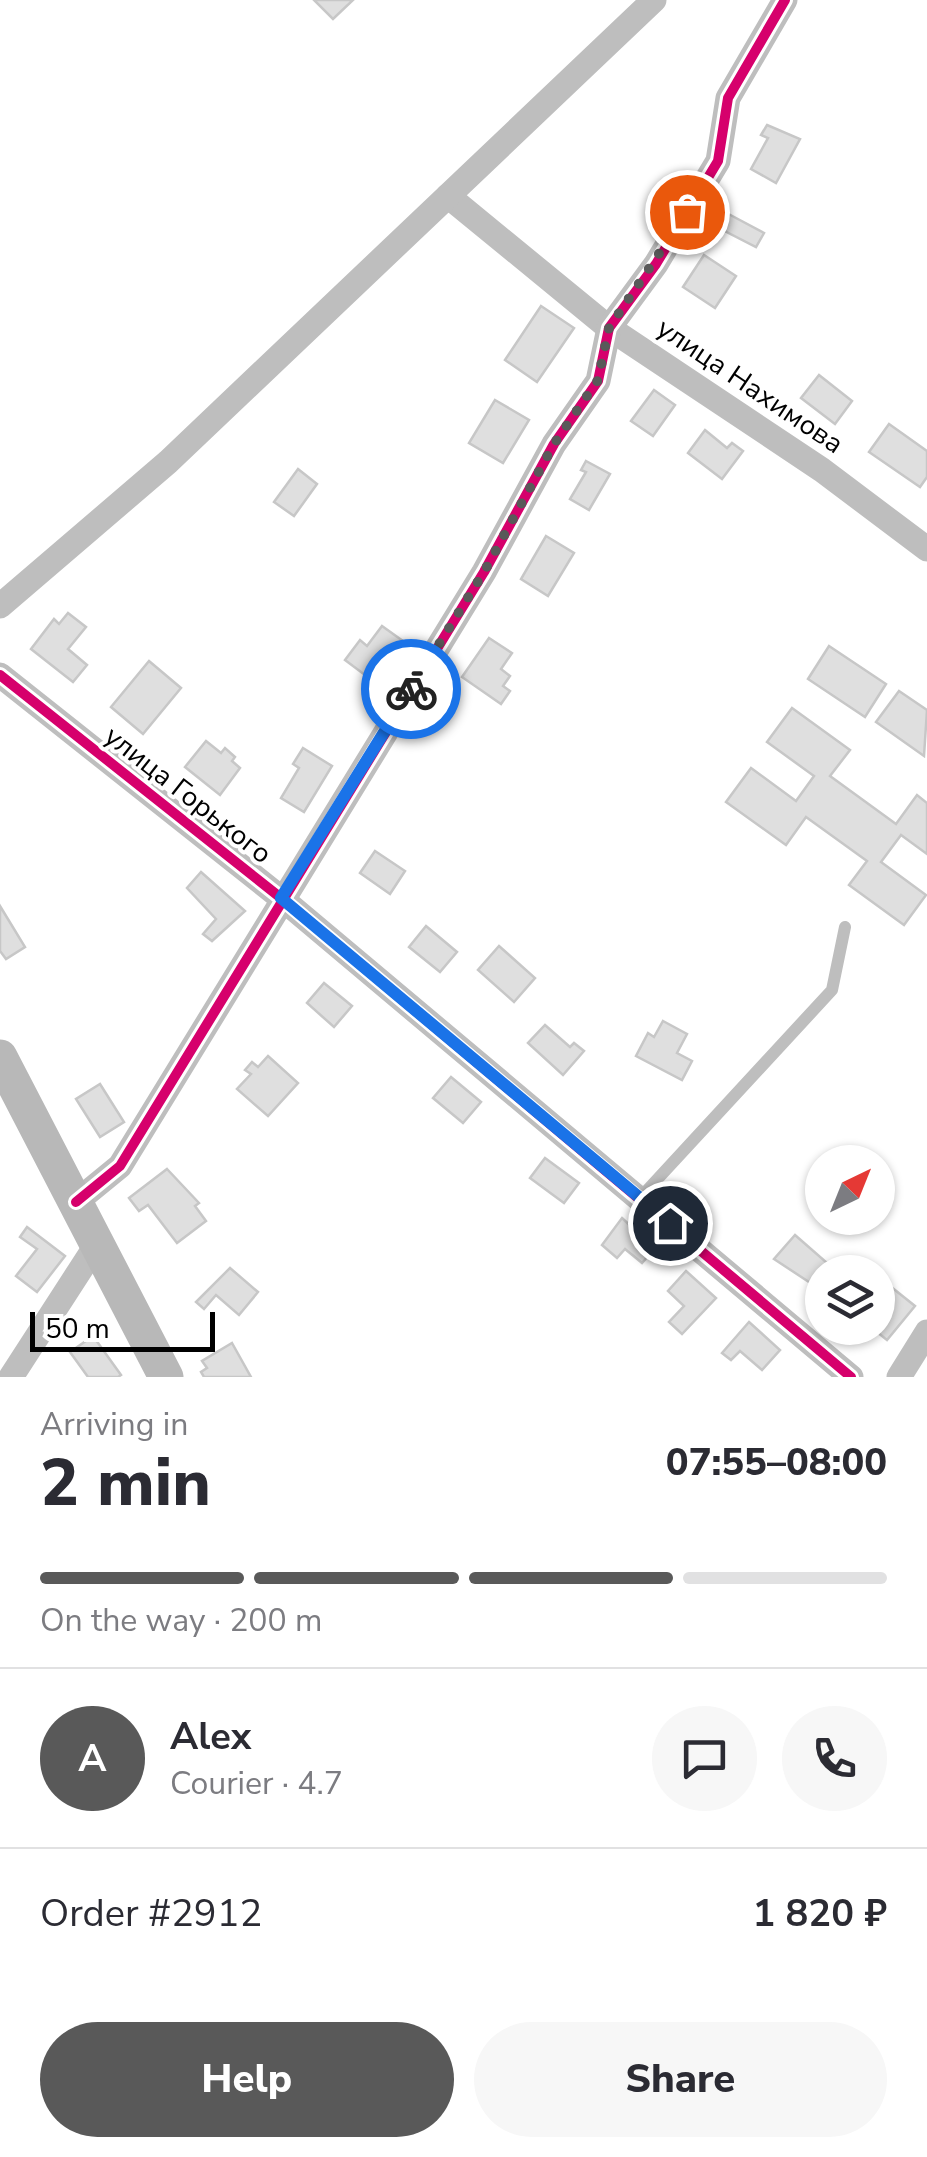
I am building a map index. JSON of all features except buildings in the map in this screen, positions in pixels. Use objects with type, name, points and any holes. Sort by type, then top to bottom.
[{"type":"main road","points":[[0,1057],[166,1377]]},
{"type":"street","points":[[0,606],[168,462],[654,0]]},
{"type":"street","points":[[76,1202],[120,1166],[484,572],[554,444],[598,380],[609,328],[656,264],[718,161],[728,98],[785,0]]},
{"type":"street","name":"улица Нахимова","points":[[448,196],[609,328],[822,470],[927,550]]},
{"type":"street","name":"улица Горького","points":[[0,675],[281,898],[851,1377]]},
{"type":"street","points":[[11,1377],[97,1244]]},
{"type":"street","points":[[900,1377],[927,1332]]},
{"type":"lane","points":[[640,1198],[832,990],[846,927]]},
{"type":"cycle path","points":[[76,1202],[120,1166],[484,572],[554,444],[598,381],[609,328],[656,264],[718,161],[728,98],[785,0]]},
{"type":"cycle path","points":[[0,675],[281,898],[851,1377]]},
{"type":"way so far","points":[[411,689],[484,572],[554,444],[598,380],[609,328],[656,264],[687,212]]},
{"type":"route","points":[[411,689],[281,898],[670,1223]]}]
